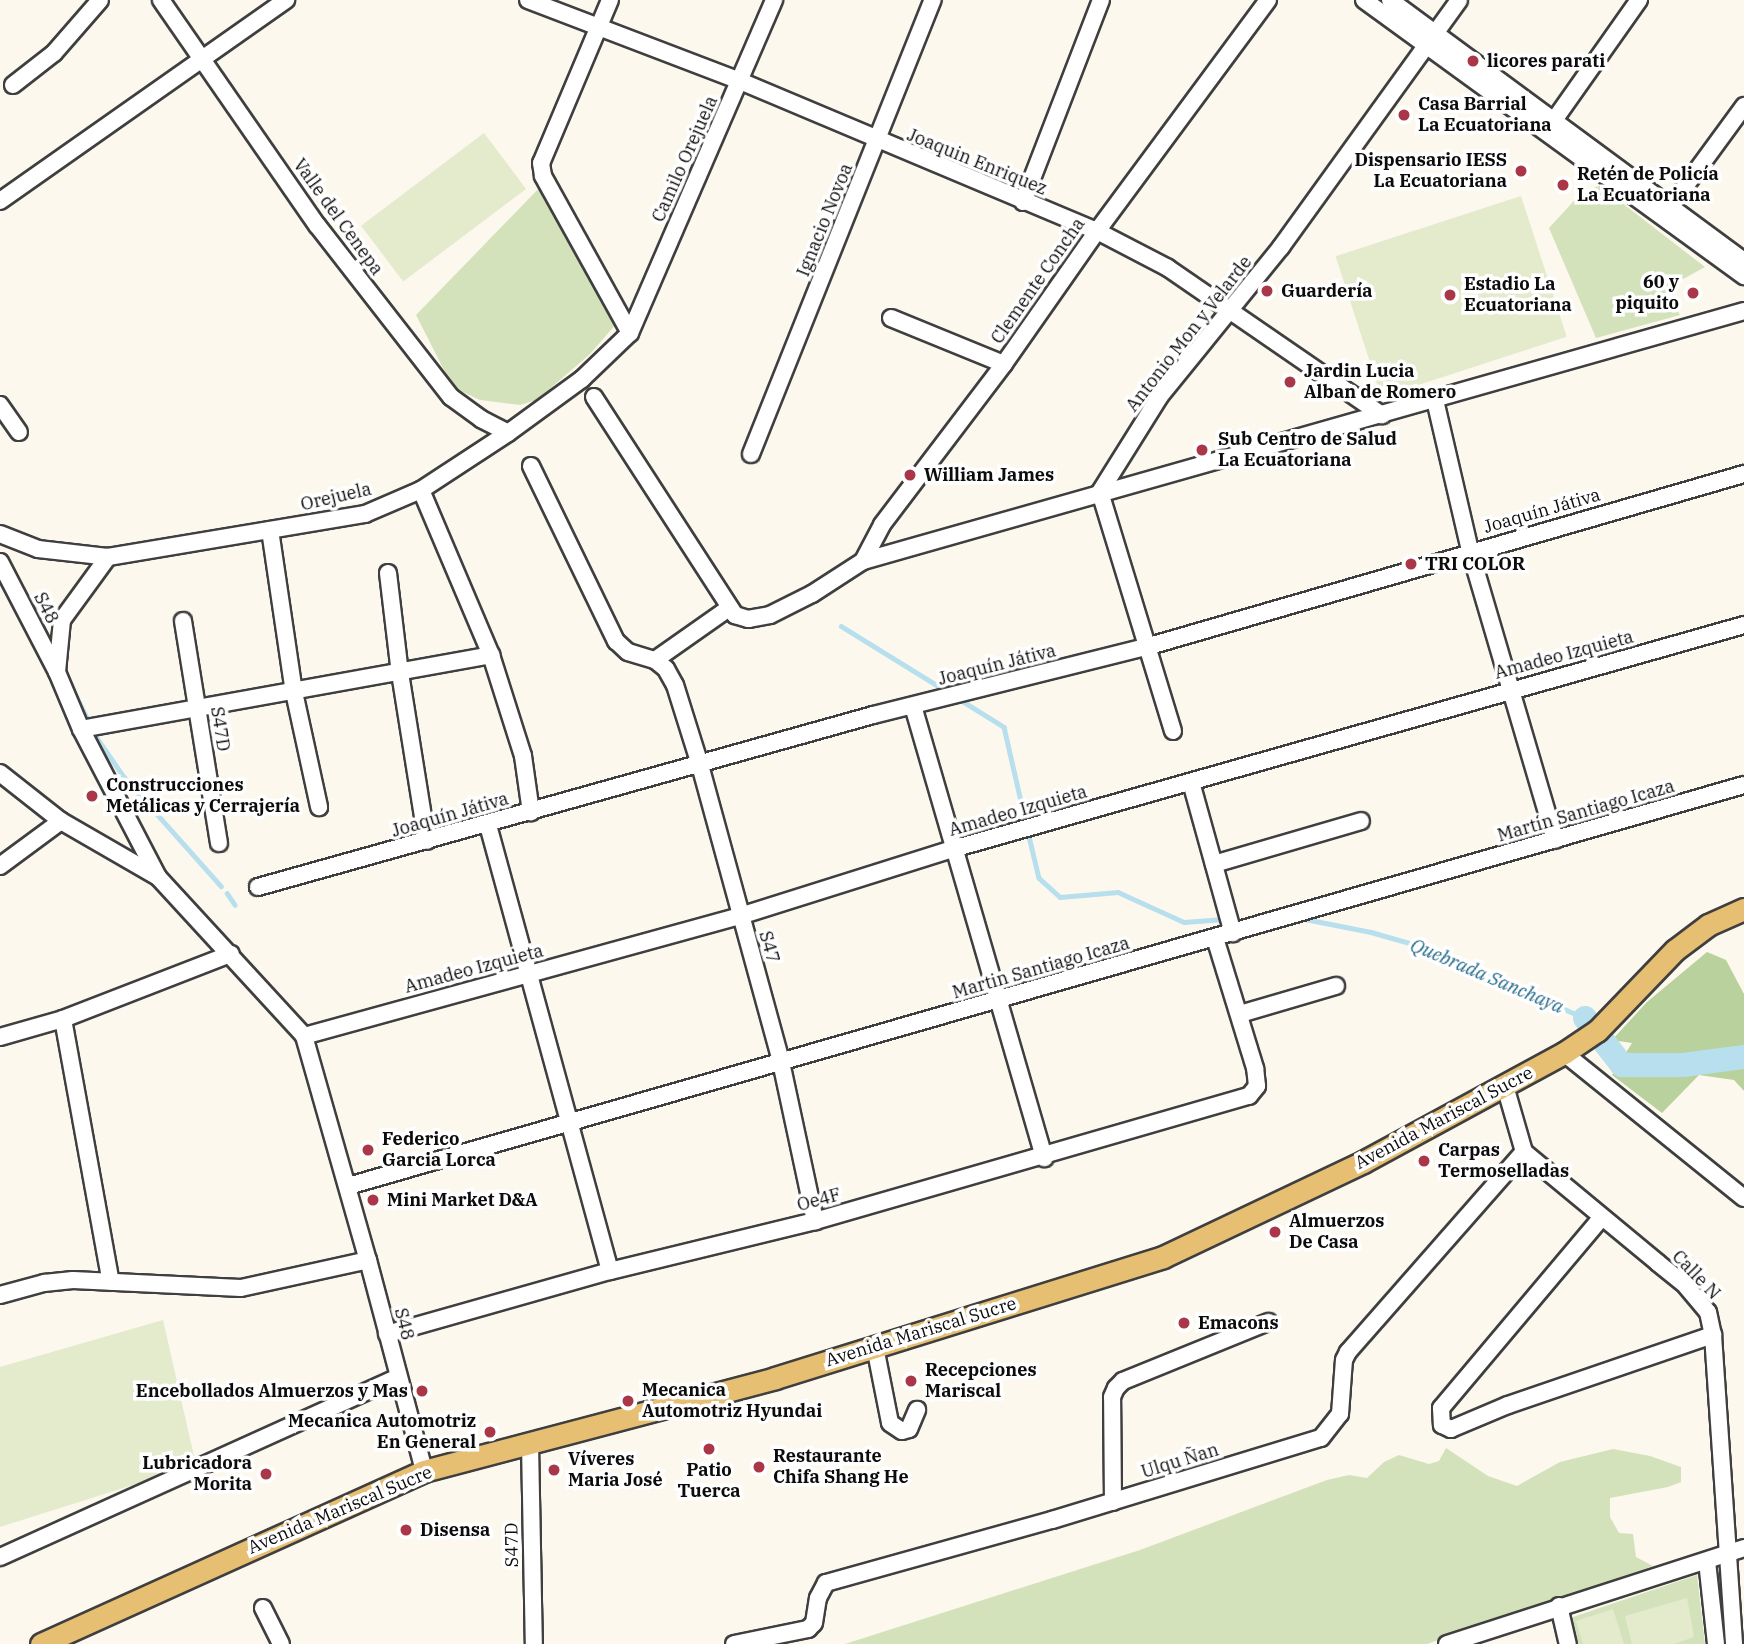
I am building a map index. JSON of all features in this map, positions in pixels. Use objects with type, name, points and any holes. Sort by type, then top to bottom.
[{"type":"main road","name":"Avenida Mariscal Sucre","points":[[41,1644],[424,1471],[775,1378],[1163,1257],[1363,1162],[1564,1054],[1597,1031],[1675,950],[1708,925],[1744,909]]},
{"type":"street","points":[[13,85],[54,53],[100,0]]},
{"type":"street","name":"Valle del Cenepa","points":[[161,0],[317,225],[451,397],[481,419],[508,433]]},
{"type":"street","points":[[0,201],[286,0]]},
{"type":"street","name":"Joaquin Enriquez","points":[[528,0],[600,25],[740,81],[878,142],[1097,231],[1168,268],[1382,415]]},
{"type":"street","points":[[610,0],[541,163],[543,176],[630,333]]},
{"type":"street","name":"Camilo Orejuela","points":[[630,333],[774,0]]},
{"type":"street","name":"Ignacio Novoa","points":[[751,454],[933,0]]},
{"type":"street","points":[[1023,202],[1101,0]]},
{"type":"street","name":"Clemente Concha","points":[[863,561],[882,525],[1004,364],[1097,231],[1268,0]]},
{"type":"street","points":[[1364,0],[1555,119],[1744,276]]},
{"type":"street","points":[[1390,0],[1430,39],[1667,212],[1744,261]]},
{"type":"street","name":"Antonio Mon y Velarde","points":[[1100,492],[1160,396],[1281,247],[1459,0]]},
{"type":"street","points":[[1555,119],[1639,0]]},
{"type":"street","points":[[1667,212],[1744,106]]},
{"type":"street","points":[[594,397],[729,608],[735,615],[748,620],[770,615],[813,594],[863,561],[1744,312]]},
{"type":"street","points":[[891,317],[1004,364]]},
{"type":"street","name":"Orejuela","points":[[0,534],[38,549],[108,557],[365,514],[421,491],[508,433],[582,379],[630,333]]},
{"type":"street","points":[[1435,400],[1470,551],[1555,840]]},
{"type":"street","points":[[0,405],[19,432]]},
{"type":"street","points":[[531,466],[615,640],[628,652],[655,660],[729,608]]},
{"type":"street","name":"Joaquín Játiva","points":[[258,887],[913,706],[1146,647],[1470,551],[1744,474]]},
{"type":"street","points":[[421,491],[491,655],[523,756],[531,812]]},
{"type":"street","points":[[1100,492],[1173,731]]},
{"type":"street","points":[[270,530],[294,692],[319,807]]},
{"type":"street","points":[[57,672],[62,620],[108,557]]},
{"type":"street","name":"S48","points":[[0,562],[57,672],[80,729],[158,877]]},
{"type":"street","points":[[388,573],[400,673],[427,841]]},
{"type":"street","name":"S47D","points":[[183,621],[219,844]]},
{"type":"street","name":"Amadeo Izquieta","points":[[304,1036],[740,916],[956,848],[1510,689],[1744,625]]},
{"type":"street","points":[[80,729],[491,655]]},
{"type":"street","name":"S47","points":[[655,660],[666,668],[674,685],[700,765],[781,1062],[815,1222]]},
{"type":"street","points":[[913,706],[956,848],[996,1001],[1044,1158]]},
{"type":"street","points":[[0,773],[61,821],[158,877],[304,1036]]},
{"type":"street","points":[[1191,782],[1232,926]]},
{"type":"street","name":"Martin Santiago Icaza","points":[[348,1186],[1215,938],[1232,926],[1555,840],[1744,785]]},
{"type":"street","points":[[0,866],[61,821]]},
{"type":"street","points":[[1214,864],[1361,821]]},
{"type":"street","points":[[488,825],[567,1123],[610,1271]]},
{"type":"street","points":[[1215,938],[1240,1014],[1336,986]]},
{"type":"street","points":[[0,1037],[63,1020],[231,954]]},
{"type":"street","name":"Oe4F","points":[[387,1334],[610,1271],[815,1222],[1044,1158],[1248,1096],[1256,1091],[1255,1068],[1240,1014]]},
{"type":"street","points":[[63,1020],[111,1282]]},
{"type":"street","name":"S48","points":[[304,1036],[348,1186],[424,1471]]},
{"type":"street","points":[[1564,1054],[1741,1190]]},
{"type":"street","points":[[1505,1086],[1524,1152]]},
{"type":"street","name":"Calle N","points":[[1524,1152],[1692,1293],[1708,1312],[1713,1335],[1725,1555],[1734,1644]]},
{"type":"street","name":"Ulqu Ñan","points":[[734,1644],[808,1629],[814,1623],[818,1598],[826,1583],[1113,1502],[1321,1438],[1340,1414],[1344,1360],[1348,1352],[1524,1152]]},
{"type":"street","points":[[1602,1217],[1441,1408],[1442,1425],[1451,1429],[1508,1405],[1713,1335]]},
{"type":"street","points":[[0,1295],[44,1283],[96,1280],[241,1288],[368,1260]]},
{"type":"street","points":[[1113,1502],[1112,1397],[1116,1388],[1123,1381],[1268,1322]]},
{"type":"street","points":[[875,1347],[890,1423],[902,1431],[909,1429],[917,1410]]},
{"type":"street","points":[[0,1558],[398,1377]]},
{"type":"street","name":"S47D","points":[[530,1444],[534,1644]]},
{"type":"street","points":[[1447,1644],[1744,1548]]},
{"type":"street","points":[[1707,1561],[1716,1644]]},
{"type":"street","points":[[1559,1606],[1568,1644]]},
{"type":"street","points":[[263,1608],[281,1644]]},
{"type":"green space","points":[[484,133],[526,189],[403,282],[361,226]]},
{"type":"green space","points":[[544,183],[616,324],[590,354],[537,400],[520,405],[480,400],[459,390],[445,372],[416,315]]},
{"type":"green space","points":[[1600,186],[1705,267],[1665,289],[1680,315],[1596,338],[1549,228],[1584,190]]},
{"type":"green space","name":"Estadio La Ecuatoriana","points":[[1521,196],[1567,337],[1381,397],[1336,256]]},
{"type":"green space","points":[[1707,952],[1726,960],[1744,994],[1744,1091],[1734,1080],[1699,1075],[1662,1113],[1612,1075],[1632,1043],[1612,1040],[1647,1002]]},
{"type":"green space","points":[[163,1320],[196,1465],[0,1527],[0,1367]]},
{"type":"green space","points":[[1446,1448],[1488,1476],[1517,1486],[1560,1462],[1613,1449],[1650,1456],[1681,1467],[1681,1482],[1610,1498],[1610,1517],[1619,1533],[1633,1534],[1636,1557],[1653,1566],[1427,1644],[845,1644],[1140,1550],[1327,1480],[1349,1475],[1367,1478],[1384,1462],[1399,1455],[1429,1464],[1439,1461]]},
{"type":"green space","points":[[1697,1575],[1705,1644],[1577,1644],[1570,1618]]},
{"type":"green space","points":[[1687,1598],[1694,1637],[1674,1644],[1632,1644],[1625,1616]]},
{"type":"green space","points":[[1613,1609],[1624,1644],[1583,1644],[1576,1621]]},
{"type":"waterway","points":[[26,599],[31,601],[53,648]]},
{"type":"waterway","name":"Quebrada Sanchaya","points":[[841,626],[948,692]]},
{"type":"waterway","points":[[69,681],[90,724]]},
{"type":"waterway","name":"Quebrada Sanchaya","points":[[959,699],[1004,727],[1026,823]]},
{"type":"waterway","points":[[93,732],[124,777],[221,886]]},
{"type":"waterway","name":"Quebrada Sanchaya","points":[[1028,832],[1039,878],[1060,897],[1118,892],[1184,922],[1224,919]]},
{"type":"waterway","points":[[227,893],[235,905]]},
{"type":"waterway","name":"Quebrada Sanchaya","points":[[1300,918],[1371,932],[1420,946],[1585,1018]]},
{"type":"waterway","name":"Quebrada Sanchaya","points":[[1585,1018],[1588,1022]]},
{"type":"waterway","points":[[1604,1042],[1622,1065],[1683,1065],[1744,1057]]},
{"type":"place","name":"licores parati","points":[[1473,61]]},
{"type":"place","name":"Casa Barrial La Ecuatoriana","points":[[1404,115]]},
{"type":"place","name":"Dispensario IESS La Ecuatoriana","points":[[1521,171]]},
{"type":"place","name":"Retén de Policía La Ecuatoriana","points":[[1563,185]]},
{"type":"place","name":"Guardería","points":[[1267,291]]},
{"type":"place","name":"60 y piquito","points":[[1693,293]]},
{"type":"place","name":"Estadio La Ecuatoriana","points":[[1450,295]]},
{"type":"place","name":"Jardin Lucia Alban de Romero","points":[[1290,382]]},
{"type":"place","name":"Sub Centro de Salud La Ecuatoriana","points":[[1202,450]]},
{"type":"place","name":"William James","points":[[910,475]]},
{"type":"place","name":"TRI COLOR","points":[[1411,564]]},
{"type":"place","name":"Construcciones Metálicas y Cerrajería","points":[[92,796]]},
{"type":"place","name":"Federico Garcia Lorca","points":[[368,1150]]},
{"type":"place","name":"Carpas Termoselladas","points":[[1424,1161]]},
{"type":"place","name":"Mini Market D&A","points":[[373,1200]]},
{"type":"place","name":"Almuerzos De Casa","points":[[1275,1232]]},
{"type":"place","name":"Emacons","points":[[1184,1323]]},
{"type":"place","name":"Recepciones Mariscal","points":[[911,1381]]},
{"type":"place","name":"Encebollados Almuerzos y Mas","points":[[422,1391]]},
{"type":"place","name":"Mecanica Automotriz Hyundai","points":[[628,1401]]},
{"type":"place","name":"Mecanica Automotriz En General","points":[[490,1432]]},
{"type":"place","name":"Patio Tuerca","points":[[709,1449]]},
{"type":"place","name":"Restaurante Chifa Shang He","points":[[759,1467]]},
{"type":"place","name":"Víveres Maria José","points":[[554,1470]]},
{"type":"place","name":"Lubricadora Morita","points":[[266,1474]]},
{"type":"place","name":"Disensa","points":[[406,1530]]}]
